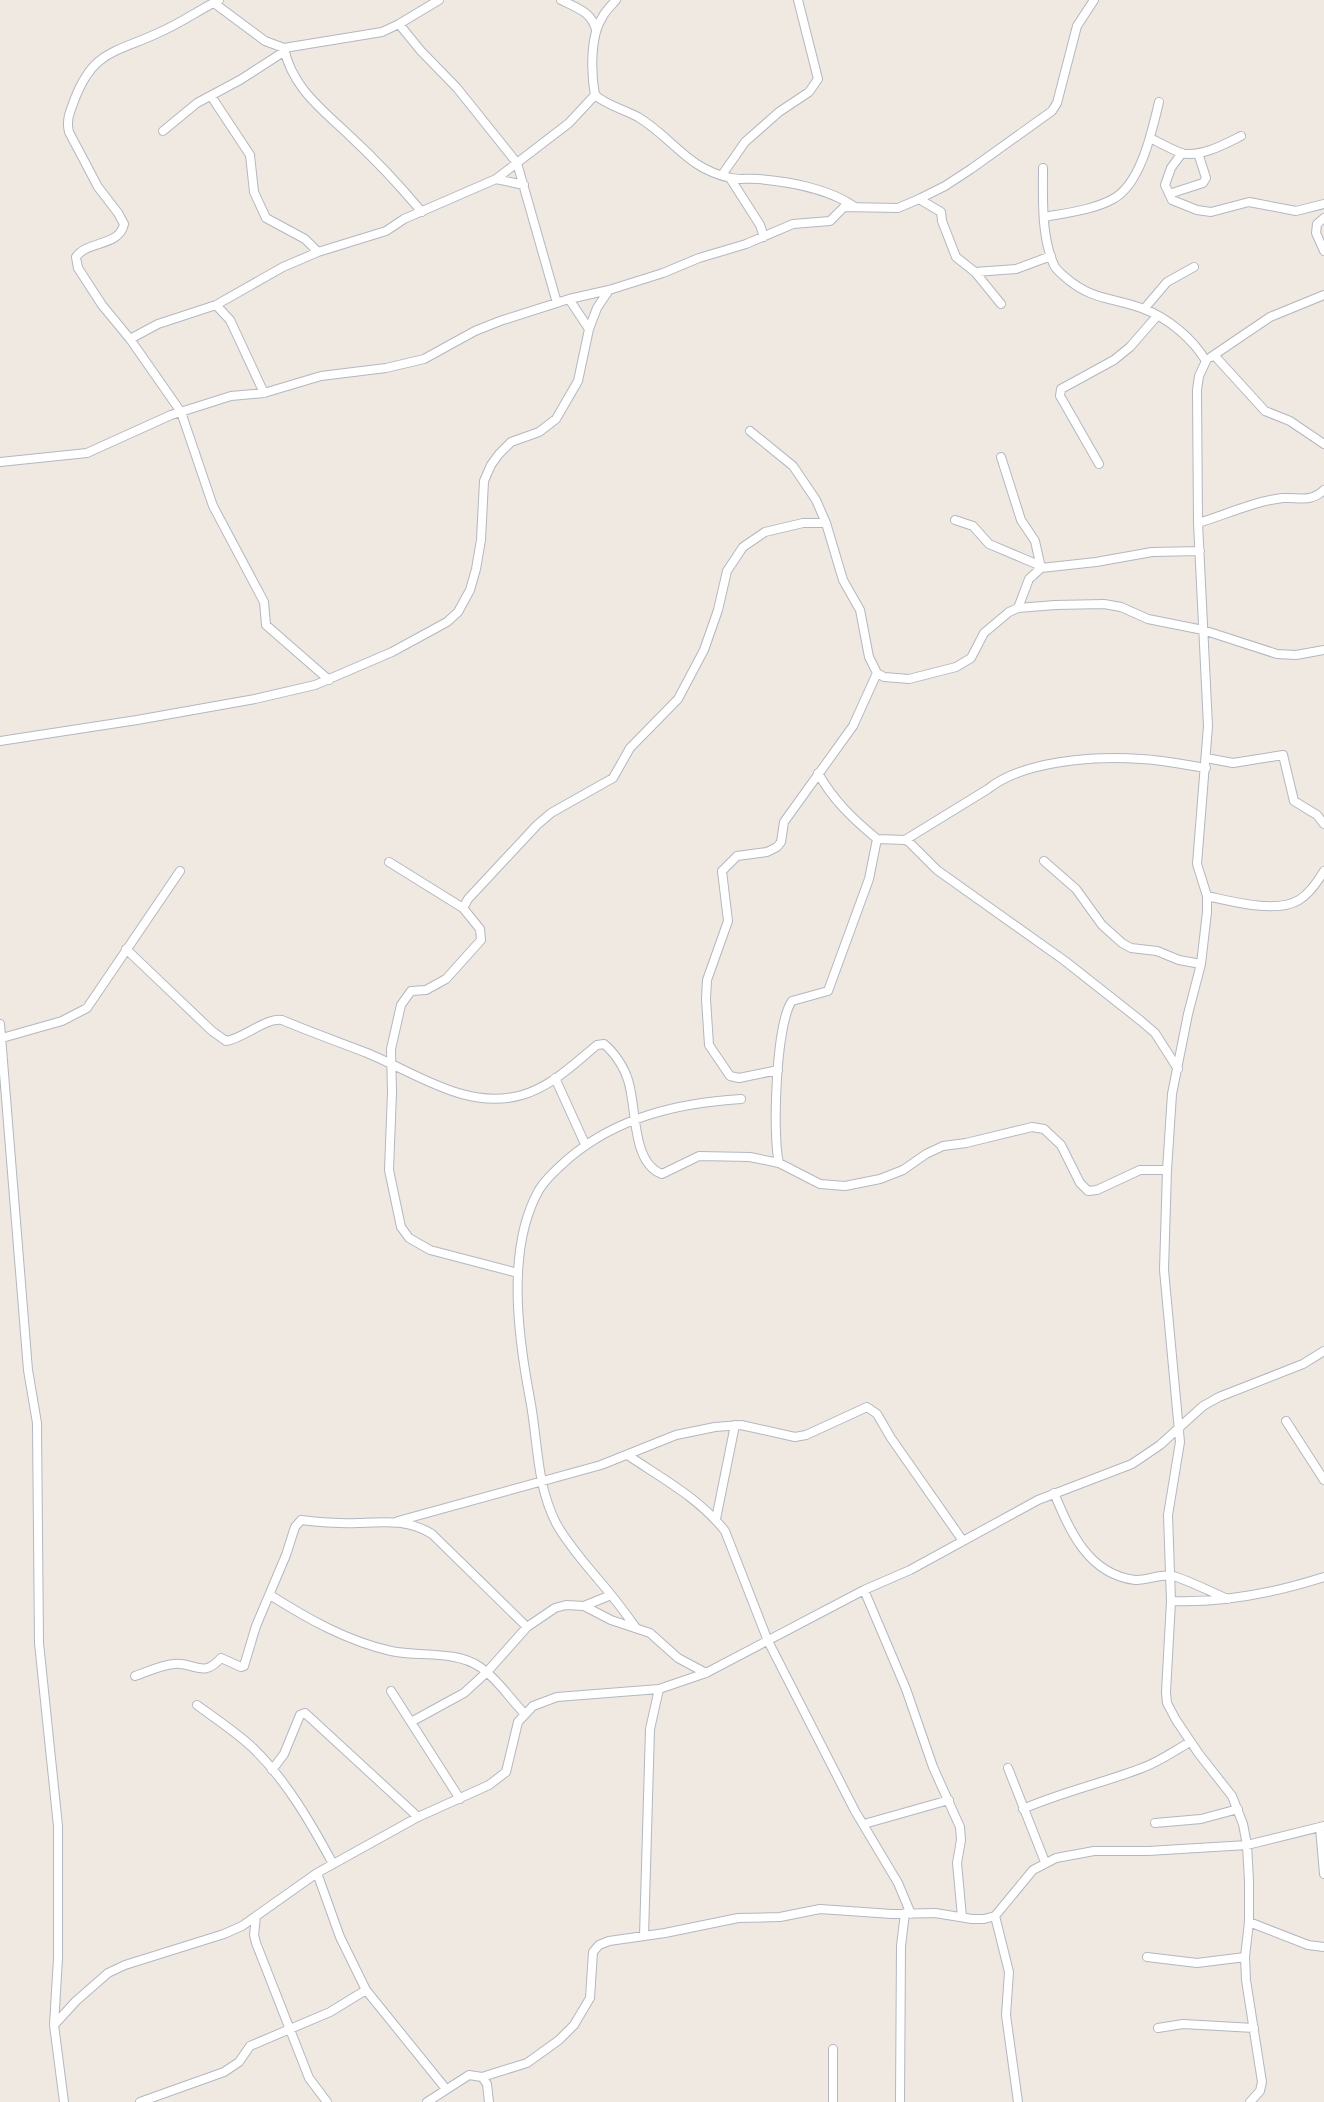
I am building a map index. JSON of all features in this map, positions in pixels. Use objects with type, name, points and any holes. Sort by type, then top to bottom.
[{"type":"street","points":[[163,131],[187,110],[284,50],[382,32],[439,0]]},
{"type":"street","points":[[561,0],[589,14],[594,21],[596,30],[592,78],[595,95],[607,105],[637,117],[698,167],[726,176],[818,190],[837,195],[855,207]]},
{"type":"street","points":[[596,30],[602,17],[616,0]]},
{"type":"street","points":[[726,176],[745,142],[779,112],[815,86],[818,79],[798,0]]},
{"type":"street","points":[[0,462],[86,453],[181,412],[232,396],[264,393],[321,376],[386,368],[424,359],[475,331],[569,299],[609,290],[764,237],[793,224],[830,221],[844,207],[898,208],[954,181],[1052,111],[1057,103],[1077,26],[1094,0]]},
{"type":"street","points":[[329,680],[266,625],[264,602],[213,506],[181,412],[78,268],[76,257],[82,250],[111,240],[122,231],[124,224],[92,177],[69,132],[67,122],[88,73],[105,55],[157,34],[217,1],[265,41],[284,50],[293,76],[309,97],[350,135],[422,212]]},
{"type":"street","points":[[399,24],[457,88],[517,163],[557,303]]},
{"type":"street","points":[[130,339],[158,324],[216,305],[283,267],[318,252],[386,231],[496,179],[578,115],[595,95]]},
{"type":"street","points":[[211,96],[250,155],[254,192],[266,219],[305,239],[318,252]]},
{"type":"street","points":[[1044,217],[1081,210],[1112,200],[1125,191],[1150,138],[1159,102]]},
{"type":"street","points":[[1150,138],[1182,153],[1198,153],[1224,145],[1241,136]]},
{"type":"street","points":[[1182,153],[1166,178],[1165,185],[1177,203],[1211,212],[1250,202],[1296,212],[1324,204]]},
{"type":"street","points":[[1169,194],[1203,183],[1206,178],[1198,153]]},
{"type":"street","points":[[1043,168],[1044,217],[1055,268],[1085,293],[1144,309],[1157,316],[1191,342],[1206,361]]},
{"type":"street","points":[[726,176],[760,225],[764,237]]},
{"type":"street","points":[[496,179],[524,185]]},
{"type":"street","points":[[919,199],[941,212],[956,257],[975,272],[1001,304]]},
{"type":"street","points":[[1324,218],[1317,224],[1316,233],[1324,251]]},
{"type":"street","points":[[975,272],[1016,269],[1051,256]]},
{"type":"street","points":[[1144,309],[1167,282],[1194,267]]},
{"type":"street","points":[[0,741],[255,699],[329,680],[392,652],[447,622],[458,612],[470,590],[476,569],[484,481],[491,465],[511,442],[539,432],[556,419],[578,381],[589,329],[597,308],[609,290]]},
{"type":"street","points":[[1254,2101],[1262,2082],[1245,1957],[1249,1922],[1247,1845],[1232,1796],[1190,1742],[1167,1703],[1165,1679],[1171,1601],[1168,1515],[1178,1457],[1180,1425],[1164,1270],[1167,1170],[1172,1094],[1200,964],[1207,896],[1197,864],[1208,726],[1198,523],[1197,390],[1199,376],[1206,361],[1214,355],[1270,317],[1324,295]]},
{"type":"street","points":[[569,299],[589,329]]},
{"type":"street","points":[[216,305],[230,320],[264,393]]},
{"type":"street","points":[[1099,464],[1060,396],[1061,388],[1114,360],[1130,347],[1157,316]]},
{"type":"street","points":[[1214,355],[1265,411],[1290,421],[1324,444]]},
{"type":"street","points":[[750,430],[793,466],[816,500],[844,580],[860,610],[869,657],[877,673],[895,679],[909,679],[957,667],[971,658],[984,633],[993,624],[1018,608],[1104,604],[1121,607],[1148,619],[1203,629],[1277,654],[1296,655],[1324,650]]},
{"type":"street","points":[[1001,457],[1021,520],[1035,541],[1041,567]]},
{"type":"street","points":[[1198,523],[1270,500],[1308,500],[1324,490]]},
{"type":"street","points":[[955,520],[973,526],[989,544],[1041,567],[1096,562],[1152,552],[1200,551]]},
{"type":"street","points":[[463,908],[468,899],[537,825],[565,803],[613,778],[630,748],[678,699],[704,650],[718,610],[727,571],[743,547],[765,532],[803,523],[826,523]]},
{"type":"street","points":[[1018,608],[1029,579],[1041,567]]},
{"type":"street","points":[[778,1070],[739,1078],[730,1076],[709,1045],[707,980],[728,921],[722,870],[737,856],[767,852],[781,842],[784,822],[853,726],[877,673]]},
{"type":"street","points":[[1206,758],[1233,763],[1283,755],[1294,801],[1317,815],[1324,824]]},
{"type":"street","points":[[818,773],[841,807],[877,839],[905,840],[1014,773],[1080,760],[1141,759],[1206,768]]},
{"type":"street","points":[[779,1163],[775,1128],[783,1020],[792,1001],[828,991],[869,879],[877,839]]},
{"type":"street","points":[[905,840],[937,870],[1065,961],[1141,1021],[1154,1033],[1178,1069]]},
{"type":"street","points":[[1044,861],[1076,889],[1102,925],[1122,943],[1131,948],[1157,951],[1179,960],[1200,964]]},
{"type":"street","points":[[389,862],[463,908],[480,929],[481,940],[446,979],[426,990],[411,991],[401,1005],[391,1049],[389,1170],[401,1227],[409,1238],[430,1250],[518,1273]]},
{"type":"street","points":[[2,1038],[48,1026],[82,1012],[93,1001],[180,871]]},
{"type":"street","points":[[1207,896],[1266,906],[1289,904],[1307,893],[1324,871]]},
{"type":"street","points":[[126,949],[221,1039],[232,1040],[278,1019],[391,1063],[443,1088],[485,1100],[495,1101],[525,1095],[555,1078],[597,1045],[604,1044],[628,1078],[637,1135],[645,1156],[656,1172],[662,1174],[699,1156],[750,1157],[779,1163],[820,1184],[845,1186],[880,1179],[903,1170],[943,1146],[1032,1127],[1044,1129],[1061,1145],[1080,1183],[1088,1191],[1097,1190],[1140,1170],[1167,1170]]},
{"type":"street","points":[[0,1024],[28,1370],[37,1423],[39,1643],[58,1826],[58,1958],[54,2025],[64,2102]]},
{"type":"street","points":[[555,1078],[585,1144]]},
{"type":"street","points":[[636,1628],[571,1548],[555,1522],[540,1482],[536,1433],[523,1352],[518,1273],[523,1236],[538,1192],[551,1175],[585,1144],[635,1118],[691,1104],[741,1099]]},
{"type":"street","points":[[54,2025],[108,1973],[125,1965],[224,1934],[256,1916],[317,1872],[418,1817],[489,1785],[506,1772],[514,1732],[524,1713],[533,1706],[557,1697],[659,1689],[706,1674],[1054,1493],[1132,1464],[1153,1451],[1203,1406],[1219,1397],[1303,1364],[1324,1350]]},
{"type":"street","points":[[135,1676],[171,1664],[212,1668],[221,1658],[243,1667],[256,1626],[298,1521],[398,1521],[629,1456],[676,1435],[715,1427],[753,1427],[795,1437],[806,1435],[861,1409],[871,1409],[963,1541]]},
{"type":"street","points":[[1286,1421],[1324,1480]]},
{"type":"street","points":[[716,1519],[734,1426]]},
{"type":"street","points":[[629,1456],[690,1497],[716,1519],[732,1546],[768,1641],[864,1825],[898,1882],[908,1913],[901,1946],[900,2102]]},
{"type":"street","points":[[1054,1493],[1085,1554],[1096,1563],[1111,1572],[1137,1580],[1171,1576],[1228,1599]]},
{"type":"street","points":[[398,1521],[420,1526],[432,1534],[527,1627]]},
{"type":"street","points":[[1171,1601],[1198,1602],[1259,1595],[1324,1577]]},
{"type":"street","points":[[864,1590],[906,1689],[933,1767],[960,1826],[961,1840],[957,1863],[962,1917]]},
{"type":"street","points":[[584,1606],[611,1594]]},
{"type":"street","points":[[270,1595],[322,1627],[357,1640],[394,1652],[472,1662],[487,1672],[524,1713]]},
{"type":"street","points":[[411,1722],[464,1693],[487,1672],[527,1627],[555,1608],[566,1605],[584,1606],[611,1620],[650,1633],[678,1658],[706,1674]]},
{"type":"street","points":[[643,1936],[650,1729],[659,1689]]},
{"type":"street","points":[[391,1691],[460,1799]]},
{"type":"street","points":[[197,1705],[253,1748],[272,1770],[306,1817],[333,1864]]},
{"type":"street","points":[[272,1770],[284,1754],[300,1715],[305,1713],[418,1817]]},
{"type":"street","points":[[1023,1809],[1071,1790],[1142,1769],[1190,1742]]},
{"type":"street","points":[[1008,1768],[1045,1862]]},
{"type":"street","points":[[864,1825],[949,1800]]},
{"type":"street","points":[[1156,1823],[1200,1819],[1238,1810]]},
{"type":"street","points":[[428,2102],[469,2075],[482,2077],[527,2063],[559,2040],[574,2025],[590,1998],[591,1965],[595,1948],[609,1941],[730,1919],[780,1917],[820,1909],[935,1913],[972,1919],[995,1916],[1022,1881],[1045,1862],[1094,1851],[1149,1851],[1247,1845],[1322,1826],[1324,1874]]},
{"type":"street","points":[[317,1872],[340,1937],[366,1990],[446,2089]]},
{"type":"street","points":[[256,1916],[256,1943],[309,2078],[327,2102]]},
{"type":"street","points":[[995,1916],[1009,1972],[1006,2015],[1018,2102]]},
{"type":"street","points":[[1249,1922],[1308,1945],[1324,1947]]},
{"type":"street","points":[[1146,1957],[1197,1964],[1245,1957]]},
{"type":"street","points":[[140,2102],[223,2072],[239,2062],[250,2046],[330,2012],[366,1990]]},
{"type":"street","points":[[1158,2028],[1183,2024],[1254,2028]]},
{"type":"street","points":[[833,2049],[833,2102]]},
{"type":"street","points":[[482,2077],[487,2084],[489,2102]]}]
